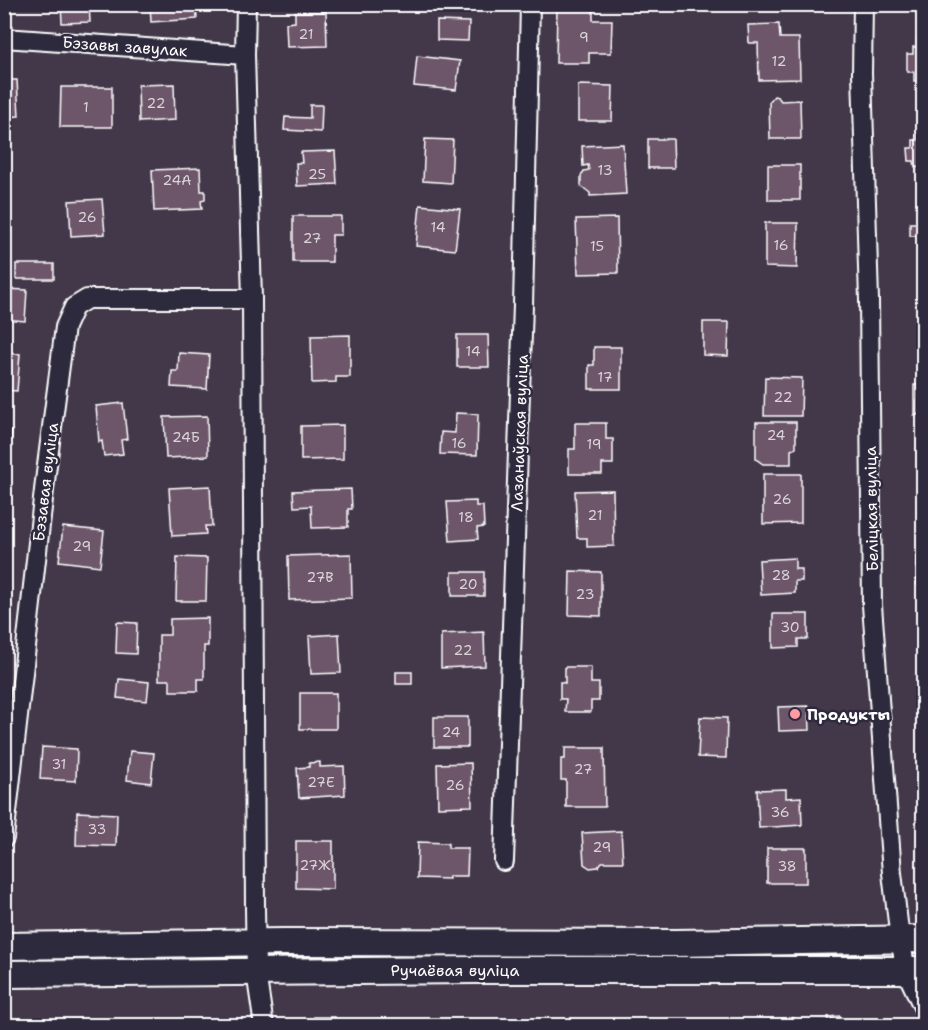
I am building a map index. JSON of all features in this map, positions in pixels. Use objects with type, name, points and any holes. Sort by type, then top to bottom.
[{"type":"main road","name":"Ручаёвая вуліца","points":[[4,946],[256,942],[676,943],[912,939]]},
{"type":"main road","name":"Ручаёвая вуліца","points":[[4,974],[463,970],[915,970]]},
{"type":"street","points":[[246,4],[245,55],[252,299],[256,972],[264,1026]]},
{"type":"street","name":"Лазанаўская вуліца","points":[[504,861],[523,305],[530,4]]},
{"type":"street","name":"Беліцкая вуліца","points":[[863,4],[862,73],[869,300],[872,605],[892,873],[912,939],[915,970],[924,1009]]},
{"type":"street","name":"Бэзавы завулак","points":[[4,38],[245,55]]},
{"type":"street","name":"Бэзавая вуліца","points":[[4,838],[65,327],[74,307],[87,299],[252,299]]},
{"type":"green space","points":[[849,947],[850,957],[288,959],[287,950]]},
{"type":"green space","points":[[4,950],[227,950],[227,960],[5,961]]},
{"type":"building","points":[[61,4],[89,4],[90,22],[62,23]]},
{"type":"building","points":[[150,4],[196,4],[197,19],[151,22]]},
{"type":"building","points":[[557,5],[593,6],[593,20],[612,20],[611,53],[589,53],[589,63],[556,63]]},
{"type":"building","points":[[295,12],[326,12],[327,46],[287,47],[286,23],[295,22]]},
{"type":"building","points":[[917,13],[924,13],[924,175],[919,175],[919,167],[915,167],[914,161],[909,161],[908,148],[913,148],[913,140],[918,140],[918,132],[923,132],[923,89],[918,89],[918,81],[914,81],[914,72],[907,72],[907,54],[913,54],[913,47],[917,47],[917,38],[923,38],[923,20],[917,19]]},
{"type":"building","points":[[437,21],[469,22],[468,41],[437,40]]},
{"type":"building","points":[[779,24],[780,38],[799,38],[800,79],[759,80],[758,43],[749,43],[748,25]]},
{"type":"building","points":[[417,56],[460,61],[456,90],[414,86]]},
{"type":"building","points":[[4,80],[17,80],[19,116],[4,117]]},
{"type":"building","points":[[174,84],[175,120],[139,122],[138,85]]},
{"type":"building","points":[[578,85],[613,86],[612,121],[578,121]]},
{"type":"building","points":[[61,87],[112,87],[112,127],[60,127]]},
{"type":"building","points":[[774,96],[781,101],[800,100],[801,139],[770,139],[769,102]]},
{"type":"building","points":[[310,105],[322,105],[321,132],[284,130],[285,117],[310,118]]},
{"type":"building","points":[[425,139],[453,140],[451,183],[423,181]]},
{"type":"building","points":[[648,139],[673,139],[674,168],[648,168]]},
{"type":"building","points":[[623,144],[626,194],[590,196],[590,193],[581,186],[581,176],[584,171],[589,170],[588,165],[583,166],[582,146]]},
{"type":"building","points":[[335,151],[337,184],[297,186],[296,163],[302,163],[301,152]]},
{"type":"building","points":[[768,165],[800,165],[800,200],[768,200]]},
{"type":"building","points":[[200,168],[201,191],[205,191],[205,200],[201,201],[202,209],[154,211],[152,170]]},
{"type":"building","points":[[102,199],[105,234],[71,236],[69,201]]},
{"type":"building","points":[[420,205],[460,209],[455,250],[416,246]]},
{"type":"building","points":[[917,212],[924,212],[924,244],[919,244],[919,236],[910,236],[910,223],[917,223]]},
{"type":"building","points":[[293,216],[341,216],[341,235],[332,235],[332,262],[293,262]]},
{"type":"building","points":[[617,218],[618,273],[578,274],[576,219]]},
{"type":"building","points":[[765,223],[798,223],[797,268],[765,267]]},
{"type":"building","points":[[16,264],[54,264],[54,279],[16,279]]},
{"type":"building","points":[[4,289],[27,290],[25,321],[4,319]]},
{"type":"building","points":[[703,322],[729,322],[728,356],[703,355]]},
{"type":"building","points":[[350,335],[350,377],[336,377],[336,382],[312,383],[311,336]]},
{"type":"building","points":[[457,335],[488,335],[489,367],[457,367]]},
{"type":"building","points":[[594,347],[621,347],[621,389],[589,389],[589,365],[594,365]]},
{"type":"building","points":[[4,353],[20,354],[17,391],[4,390]]},
{"type":"building","points":[[179,353],[209,355],[207,389],[171,387],[172,371],[178,371]]},
{"type":"building","points":[[920,363],[924,363],[924,426],[921,426],[921,414],[914,415],[914,385],[922,385]]},
{"type":"building","points":[[765,377],[802,378],[801,416],[764,416]]},
{"type":"building","points":[[123,403],[127,439],[121,440],[123,454],[104,456],[102,441],[99,442],[96,406]]},
{"type":"building","points":[[456,413],[478,414],[477,455],[440,454],[441,432],[455,433]]},
{"type":"building","points":[[207,416],[208,456],[166,458],[164,417]]},
{"type":"building","points":[[756,422],[796,422],[796,448],[791,450],[791,464],[763,464],[756,459]]},
{"type":"building","points":[[575,423],[606,423],[606,439],[613,439],[613,464],[602,464],[602,474],[569,474],[569,449],[575,449]]},
{"type":"building","points":[[343,425],[343,459],[301,460],[301,426]]},
{"type":"building","points":[[4,430],[12,431],[8,465],[4,465]]},
{"type":"building","points":[[763,474],[801,474],[801,523],[763,524]]},
{"type":"building","points":[[917,476],[924,476],[924,499],[918,498]]},
{"type":"building","points":[[210,486],[212,526],[205,526],[206,534],[172,536],[169,488]]},
{"type":"building","points":[[351,489],[352,509],[348,509],[348,527],[312,528],[311,506],[294,507],[293,491]]},
{"type":"building","points":[[613,490],[614,546],[587,547],[587,538],[577,538],[575,491]]},
{"type":"building","points":[[476,501],[476,506],[483,506],[484,527],[477,528],[478,539],[450,541],[447,502]]},
{"type":"building","points":[[63,527],[104,531],[100,566],[59,561]]},
{"type":"building","points":[[351,554],[352,598],[289,600],[288,556]]},
{"type":"building","points":[[916,556],[924,556],[924,587],[917,585]]},
{"type":"building","points":[[177,557],[207,558],[206,601],[176,601]]},
{"type":"building","points":[[795,558],[795,569],[802,569],[802,581],[795,581],[795,593],[761,595],[759,560]]},
{"type":"building","points":[[570,571],[601,572],[601,616],[569,615]]},
{"type":"building","points":[[452,572],[484,572],[484,596],[452,596]]},
{"type":"building","points":[[773,614],[808,614],[808,639],[798,639],[798,647],[773,648]]},
{"type":"building","points":[[208,618],[208,646],[204,646],[204,679],[198,679],[198,691],[170,691],[170,680],[159,680],[159,635],[170,635],[170,619]]},
{"type":"building","points":[[117,622],[137,623],[136,654],[116,653]]},
{"type":"building","points":[[484,632],[485,666],[441,668],[441,634]]},
{"type":"building","points":[[339,634],[341,673],[311,674],[309,636]]},
{"type":"building","points":[[565,667],[591,667],[591,683],[599,683],[599,701],[591,701],[591,712],[565,712],[566,699],[560,699],[560,682],[565,683]]},
{"type":"building","points":[[396,672],[412,672],[412,684],[396,684]]},
{"type":"building","points":[[119,679],[149,682],[147,701],[117,698]]},
{"type":"building","points":[[300,693],[336,693],[336,729],[300,729]]},
{"type":"building","points":[[809,706],[810,730],[779,731],[778,707]]},
{"type":"building","points":[[434,717],[468,717],[468,747],[434,747]]},
{"type":"building","points":[[700,717],[727,718],[726,758],[698,757]]},
{"type":"building","points":[[42,747],[77,749],[76,781],[40,779]]},
{"type":"building","points":[[565,748],[604,748],[605,807],[566,807],[566,780],[561,780],[561,759],[565,759]]},
{"type":"building","points":[[130,751],[154,753],[151,783],[127,780]]},
{"type":"building","points":[[320,762],[320,767],[344,766],[345,795],[299,798],[297,768],[309,767],[309,763]]},
{"type":"building","points":[[471,763],[472,806],[438,807],[437,764]]},
{"type":"building","points":[[786,789],[786,798],[801,797],[802,825],[759,828],[757,790]]},
{"type":"building","points":[[77,812],[117,814],[116,846],[76,845]]},
{"type":"building","points":[[621,831],[623,862],[602,862],[598,867],[590,868],[584,864],[582,833]]},
{"type":"building","points":[[296,841],[333,841],[333,889],[296,888]]},
{"type":"building","points":[[418,842],[448,843],[448,848],[468,848],[467,876],[449,876],[449,879],[417,878]]},
{"type":"building","points":[[767,848],[806,848],[806,883],[767,883]]},
{"type":"building","points":[[840,1016],[841,1026],[810,1026],[809,1023],[828,1021],[828,1017]]},
{"type":"building","points":[[314,1017],[335,1017],[335,1026],[314,1026]]},
{"type":"building","points":[[794,1018],[794,1026],[762,1026],[762,1020]]},
{"type":"building","points":[[87,1019],[88,1026],[51,1026],[51,1021]]},
{"type":"place","name":"Продукты","points":[[795,714]]}]
